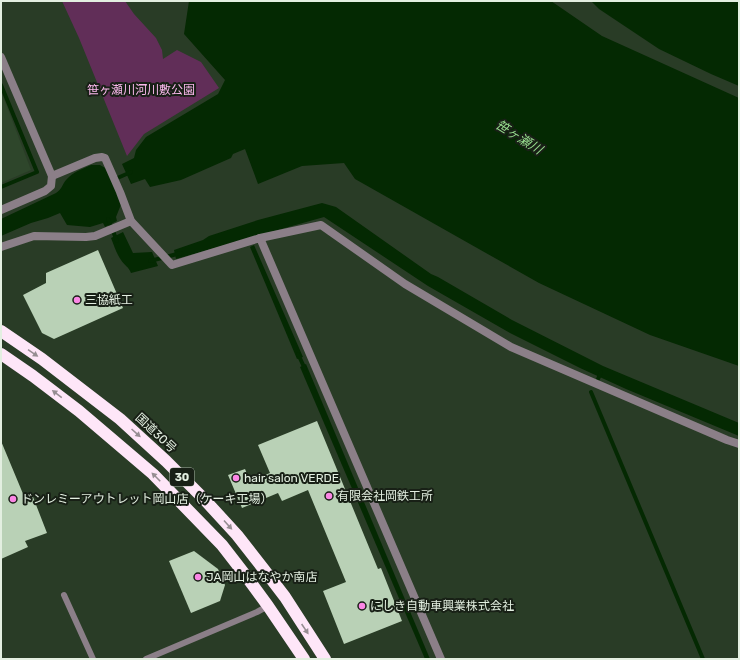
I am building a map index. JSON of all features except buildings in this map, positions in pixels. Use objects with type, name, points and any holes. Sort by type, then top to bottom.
[{"type":"highway","name":"国道30号","points":[[1,331],[42,359],[120,419],[166,461],[199,494],[237,536],[285,597],[325,659]]},
{"type":"highway","name":"30","points":[[1,354],[79,411],[153,474],[222,545],[268,606],[304,659]]},
{"type":"street","points":[[1,57],[52,176],[51,186],[45,191],[1,210]]},
{"type":"street","points":[[52,176],[95,158],[102,156],[105,158],[131,221],[172,265],[254,240],[321,225],[405,284],[511,347],[739,444]]},
{"type":"street","points":[[1,247],[34,236],[95,236],[131,221]]},
{"type":"street","points":[[254,240],[441,659]]},
{"type":"lane","points":[[64,595],[93,659]]},
{"type":"lane","points":[[146,659],[268,606]]},
{"type":"shaded area","points":[[1,92],[31,170],[1,183]]},
{"type":"green space","name":"笹ヶ瀬川河川敷公園","points":[[62,1],[125,1],[134,14],[156,38],[162,50],[163,59],[177,50],[201,62],[219,88],[144,134],[127,156],[79,38]]},
{"type":"water","name":"笹ヶ瀬川","points":[[189,1],[551,1],[602,36],[739,98],[739,366],[650,335],[539,283],[355,179],[344,163],[302,166],[258,184],[245,149],[233,154],[231,158],[181,180],[150,187],[145,179],[131,184],[122,164],[134,158],[136,150],[146,137],[218,94],[225,80],[184,34]]},
{"type":"water","points":[[591,1],[739,1],[739,86],[659,49],[599,9]]},
{"type":"water","points":[[91,165],[100,165],[107,169],[122,202],[116,217],[117,221],[105,227],[103,223],[90,227],[67,225],[60,213],[31,223],[1,236],[1,219],[56,193],[72,175]]},
{"type":"water","points":[[322,203],[336,207],[431,274],[512,320],[603,366],[739,423],[739,436],[626,389],[510,333],[428,286],[324,217],[176,259],[174,250],[203,240],[209,236],[258,220]]},
{"type":"water","points":[[123,232],[133,253],[152,252],[158,266],[131,273],[116,252],[111,238]]},
{"type":"water","points":[[254,245],[303,357],[297,359],[250,247]]},
{"type":"water","points":[[306,364],[430,659],[425,659],[300,367]]},
{"type":"waterway","points":[[1,85],[37,172],[1,187]]},
{"type":"waterway","points":[[113,180],[131,172]]},
{"type":"waterway","points":[[108,219],[117,241]]},
{"type":"waterway","points":[[150,261],[181,253]]},
{"type":"waterway","points":[[298,354],[305,369]]},
{"type":"waterway","points":[[598,379],[601,372]]},
{"type":"waterway","points":[[591,392],[703,659]]},
{"type":"place","name":"三協紙工","points":[[77,300]]},
{"type":"place","name":"hair salon VERDE","points":[[236,478]]},
{"type":"place","name":"有限会社岡鉄工所","points":[[329,496]]},
{"type":"place","name":"ドンレミーアウトレット岡山店（ケーキ工場）","points":[[13,499]]},
{"type":"place","name":"JA岡山はなやか南店","points":[[198,577]]},
{"type":"place","name":"にしき自動車興業株式会社","points":[[362,606]]}]
